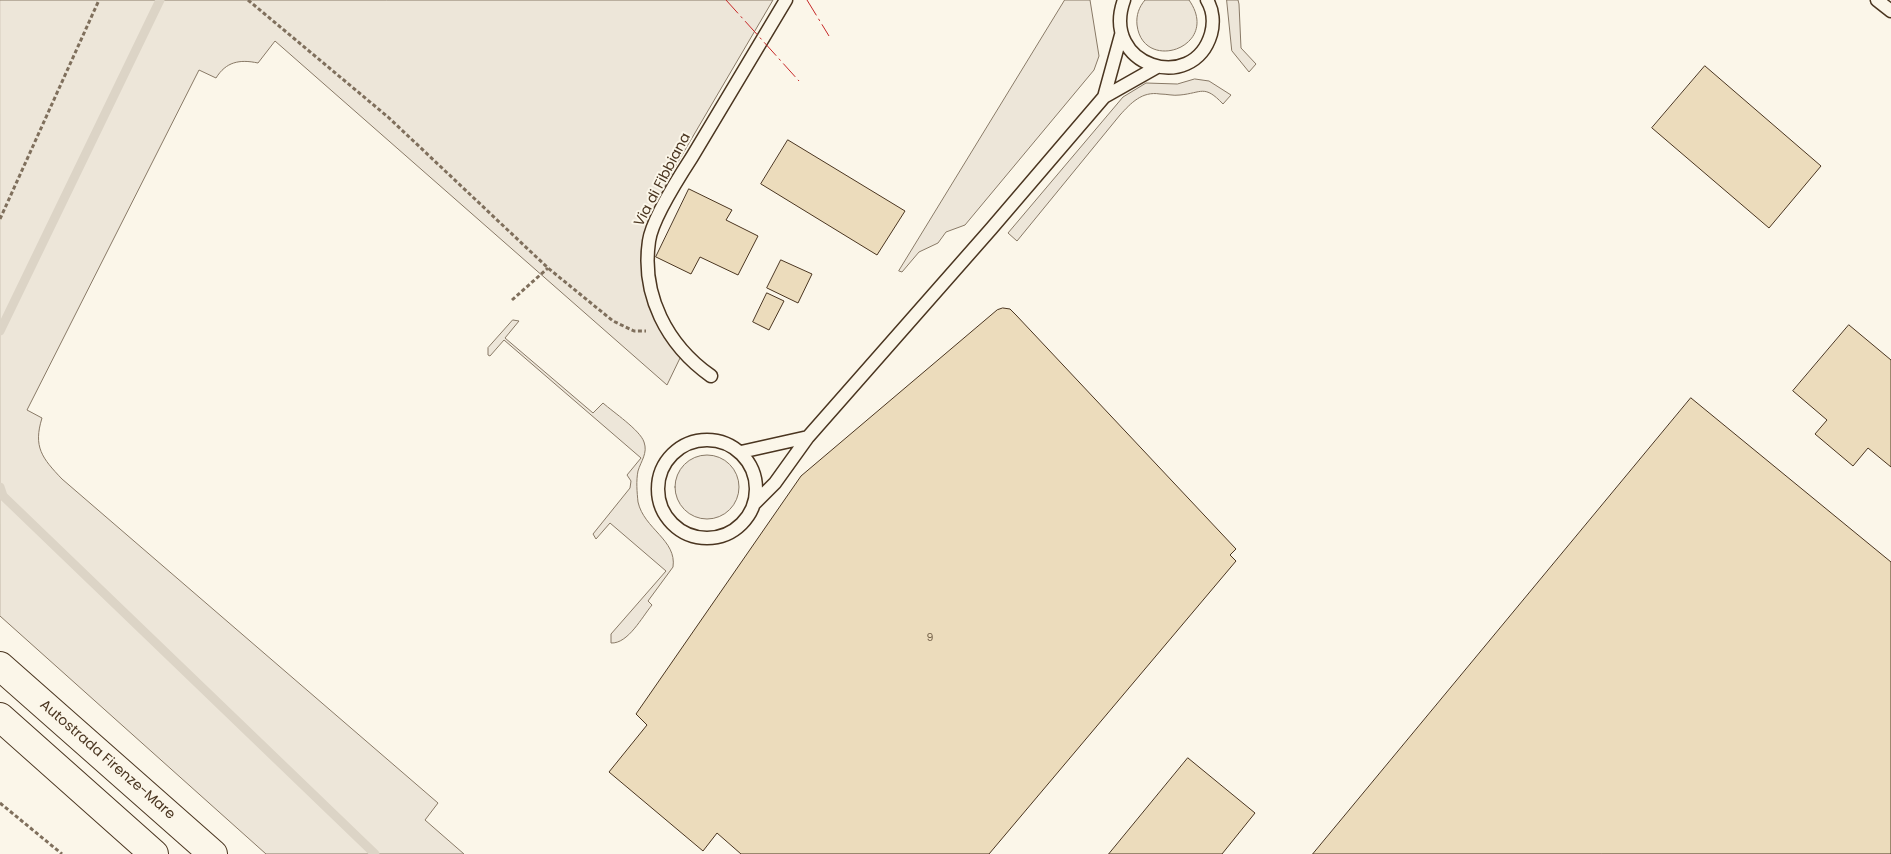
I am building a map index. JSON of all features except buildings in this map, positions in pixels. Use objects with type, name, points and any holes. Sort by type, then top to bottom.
[{"type":"highway","name":"Autostrada Firenze-Mare","points":[[0,666],[213,854]]},
{"type":"highway","points":[[0,718],[154,854]]},
{"type":"lane","name":"Via di Fibbiana","points":[[710,376],[696,365],[664,325],[654,306],[648,276],[649,240],[672,190],[786,0]]},
{"type":"lane","points":[[1124,0],[1119,20],[1121,35],[1126,46],[1134,56],[1157,67]]},
{"type":"lane","points":[[1877,0],[1891,11]]},
{"type":"lane","points":[[754,504],[755,476],[749,463],[740,452],[728,444],[713,440],[697,440],[683,445],[671,455],[662,467],[658,481],[658,497],[662,511],[671,524],[684,533],[697,537],[712,538],[725,535],[738,528],[754,504],[775,483],[808,437],[985,236],[1104,96],[1157,67],[1182,65],[1202,51],[1209,40],[1212,28],[1209,1]]},
{"type":"lane","points":[[1104,96],[1121,35]]},
{"type":"lane","points":[[740,452],[808,437]]},
{"type":"path","points":[[0,219],[99,0]]},
{"type":"path","points":[[248,0],[388,117],[548,268],[623,328],[643,331],[664,325]]},
{"type":"path","points":[[512,300],[548,268]]},
{"type":"path","points":[[0,803],[62,854]]},
{"type":"shaded area","points":[[0,0],[773,0],[672,172],[648,221],[642,245],[642,272],[681,356],[667,385],[275,41],[258,63],[245,61],[234,63],[224,68],[216,78],[199,70],[27,410],[42,418],[39,428],[41,452],[49,465],[62,479],[438,803],[425,820],[464,854],[266,854],[0,616]]},
{"type":"shaded area","points":[[1065,0],[1090,0],[1099,56],[1094,70],[965,225],[946,232],[938,243],[919,252],[902,272],[899,271]]},
{"type":"shaded area","points":[[1145,0],[1189,0],[1196,17],[1196,31],[1189,41],[1178,49],[1165,51],[1152,48],[1142,40],[1137,25],[1137,18]]},
{"type":"shaded area","points":[[1227,0],[1238,0],[1241,48],[1256,64],[1249,72],[1232,51]]},
{"type":"shaded area","points":[[1195,79],[1209,81],[1231,95],[1223,104],[1211,94],[1203,91],[1177,95],[1148,94],[1137,99],[1120,115],[1017,241],[1008,233],[1123,97],[1146,83],[1177,84]]},
{"type":"shaded area","points":[[513,320],[519,321],[505,338],[593,413],[603,403],[632,427],[642,437],[644,442],[645,453],[637,475],[638,502],[647,520],[670,549],[673,567],[648,601],[652,605],[639,623],[629,635],[617,642],[611,643],[611,634],[666,571],[610,523],[596,539],[593,534],[630,488],[631,481],[627,475],[641,458],[504,340],[490,356],[488,355],[488,348]]},
{"type":"shaded area","points":[[707,455],[725,461],[733,469],[739,487],[733,505],[725,513],[707,519],[689,513],[681,505],[675,487],[681,469],[689,461]]},
{"type":"waterway","points":[[0,331],[160,0]]},
{"type":"waterway","points":[[0,487],[3,496],[375,854]]},
{"type":"power","points":[[726,0],[799,81]]},
{"type":"power","points":[[807,0],[829,36]]}]
